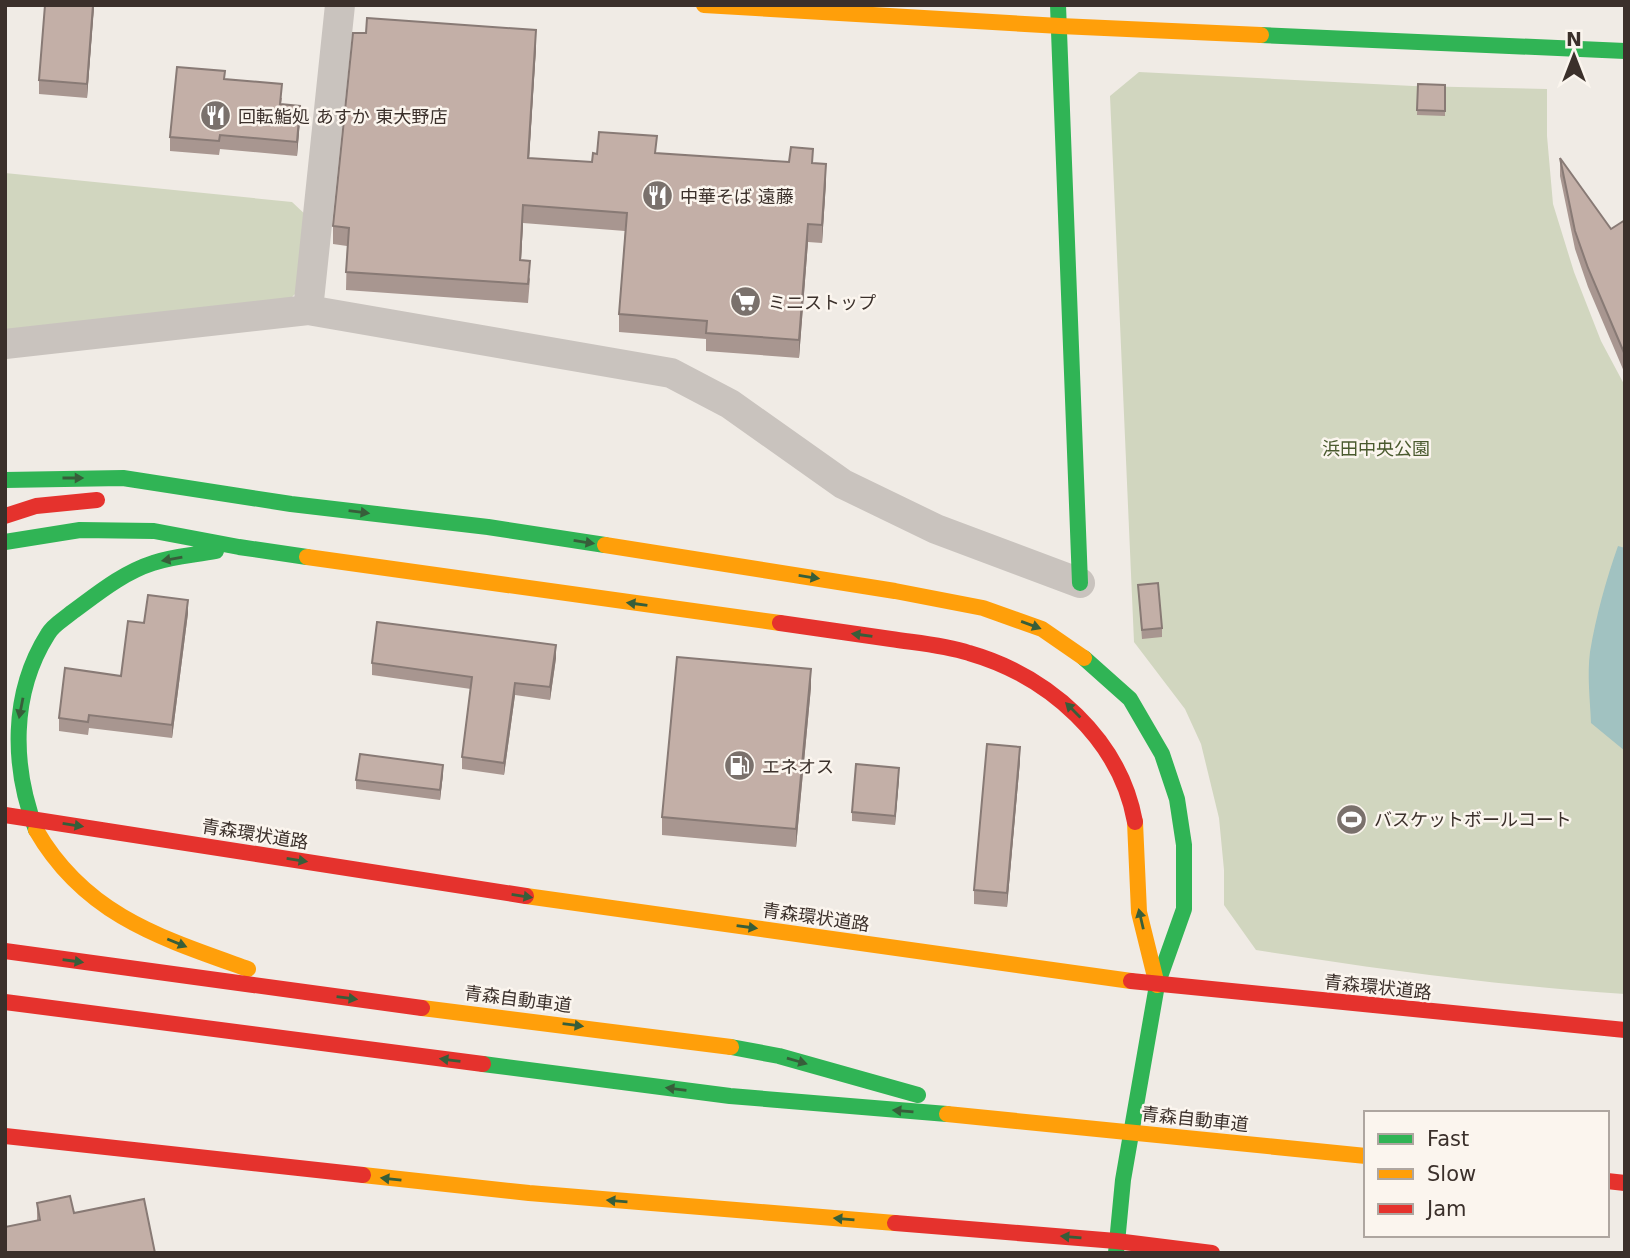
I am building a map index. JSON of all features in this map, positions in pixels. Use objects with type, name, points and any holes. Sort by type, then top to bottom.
[{"type":"main road","points":[[705,5],[1059,26],[1625,51]]},
{"type":"main road","points":[[1058,5],[1080,583]]},
{"type":"main road","points":[[5,480],[123,478],[291,504],[488,527],[895,591],[983,608],[1042,629],[1086,659],[1130,699],[1162,754],[1177,799],[1184,845],[1184,909],[1157,985],[1123,1181],[1116,1247]]},
{"type":"main road","points":[[5,516],[36,506],[116,500]]},
{"type":"main road","points":[[170,501],[291,504]]},
{"type":"main road","points":[[5,542],[80,530],[154,531],[239,547],[913,642],[974,654],[1026,676],[1064,701],[1098,736],[1120,775],[1134,817],[1138,905],[1157,985]]},
{"type":"main road","points":[[239,547],[151,563],[99,590],[49,632],[27,677],[17,729],[19,767],[28,811],[45,847],[70,878],[116,913],[170,941],[317,995]]},
{"type":"main road","name":"青森環状道路","points":[[5,815],[533,897],[1157,985],[1625,1030]]},
{"type":"main road","name":"青森自動車道","points":[[5,951],[317,995],[718,1044],[779,1055],[958,1107],[1019,1120]]},
{"type":"main road","name":"青森自動車道","points":[[5,1002],[730,1096],[1019,1120],[1364,1156]]},
{"type":"main road","points":[[5,1016],[295,1041]]},
{"type":"main road","points":[[5,1136],[529,1194],[1116,1247],[1212,1253]]},
{"type":"street","points":[[309,310],[340,5]]},
{"type":"street","points":[[5,344],[309,310],[671,373],[730,404],[843,484],[936,529],[1080,583]]},
{"type":"green space","name":"浜田中央公園","points":[[1139,72],[1413,86],[1547,89],[1547,136],[1553,204],[1574,272],[1601,341],[1625,386],[1625,994],[1440,976],[1256,950],[1224,905],[1219,818],[1201,744],[1185,709],[1134,642],[1110,96]]},
{"type":"green space","points":[[5,173],[292,202],[308,217],[301,288],[288,301],[5,332]]},
{"type":"water","points":[[1618,546],[1625,548],[1625,751],[1591,723],[1589,688],[1592,639]]},
{"type":"building","points":[[45,5],[93,5],[87,84],[39,80]]},
{"type":"building","points":[[367,18],[536,30],[528,158],[592,162],[593,153],[597,154],[599,132],[657,136],[655,153],[789,162],[791,147],[813,149],[812,163],[826,164],[822,225],[808,224],[799,340],[706,333],[707,321],[619,314],[627,213],[523,205],[520,260],[530,261],[528,284],[346,272],[349,228],[333,226],[353,33],[366,33]]},
{"type":"building","points":[[177,67],[225,71],[224,79],[282,84],[280,104],[300,106],[297,142],[220,135],[219,141],[170,137]]},
{"type":"building","points":[[1418,84],[1445,85],[1445,111],[1417,110]]},
{"type":"building","points":[[1560,158],[1611,229],[1625,220],[1625,355],[1575,231]]},
{"type":"building","points":[[1158,583],[1162,628],[1142,630],[1138,585]]},
{"type":"building","points":[[148,595],[188,600],[172,725],[89,715],[88,722],[59,718],[65,668],[121,676],[128,621],[144,623]]},
{"type":"building","points":[[377,622],[556,645],[550,687],[515,683],[504,763],[462,757],[472,677],[372,663]]},
{"type":"building","points":[[677,657],[811,669],[796,829],[662,817]]},
{"type":"building","points":[[987,744],[1020,747],[1007,893],[974,890]]},
{"type":"building","points":[[360,754],[443,765],[440,790],[356,780]]},
{"type":"building","points":[[856,764],[899,768],[895,816],[852,812]]},
{"type":"building","points":[[70,1196],[74,1213],[144,1199],[155,1253],[5,1253],[5,1227],[40,1220],[37,1203]]},
{"type":"traffic: fast","points":[[1058,5],[1080,583]]},
{"type":"traffic: fast","points":[[1261,35],[1625,51]]},
{"type":"traffic: fast","points":[[5,480],[123,478],[291,504],[488,527],[605,545]]},
{"type":"traffic: fast","points":[[5,542],[80,530],[154,531],[307,557]]},
{"type":"traffic: fast","points":[[36,830],[22,781],[19,731],[27,681],[48,634],[71,613],[131,572],[176,557],[216,551]]},
{"type":"traffic: fast","points":[[1084,658],[1130,699],[1162,754],[1177,799],[1184,845],[1184,909],[1157,985]]},
{"type":"traffic: fast","points":[[1116,1253],[1123,1180],[1157,985]]},
{"type":"traffic: fast","points":[[731,1047],[779,1056],[918,1095]]},
{"type":"traffic: fast","points":[[483,1064],[730,1096],[947,1114]]},
{"type":"traffic: slow","points":[[704,5],[1261,35]]},
{"type":"traffic: slow","points":[[605,545],[895,591],[983,608],[1042,629],[1084,658]]},
{"type":"traffic: slow","points":[[307,557],[780,623]]},
{"type":"traffic: slow","points":[[1135,822],[1139,912],[1157,985]]},
{"type":"traffic: slow","points":[[36,830],[56,859],[78,883],[102,903],[156,934],[248,969]]},
{"type":"traffic: slow","points":[[526,896],[1131,981]]},
{"type":"traffic: slow","points":[[422,1008],[731,1047]]},
{"type":"traffic: slow","points":[[947,1114],[1364,1156]]},
{"type":"traffic: slow","points":[[363,1175],[529,1193],[895,1223]]},
{"type":"traffic: jam","points":[[5,516],[36,506],[97,500]]},
{"type":"traffic: jam","points":[[780,623],[950,648],[998,663],[1027,677],[1076,715],[1097,738],[1114,764],[1127,792],[1135,822]]},
{"type":"traffic: jam","points":[[5,815],[526,896]]},
{"type":"traffic: jam","points":[[5,951],[422,1008]]},
{"type":"traffic: jam","points":[[1131,981],[1625,1030]]},
{"type":"traffic: jam","points":[[5,1002],[483,1064]]},
{"type":"traffic: jam","points":[[5,1136],[363,1175]]},
{"type":"traffic: jam","points":[[1609,1181],[1625,1183]]},
{"type":"traffic: jam","points":[[895,1223],[1116,1241],[1212,1253]]},
{"type":"place","name":"回転鮨処 あすか 東大野店","points":[[215,116]]},
{"type":"place","name":"中華そば 遠藤","points":[[657,196]]},
{"type":"place","name":"ミニストップ","points":[[745,302]]},
{"type":"place","name":"エネオス","points":[[739,766]]},
{"type":"place","name":"バスケットボールコート","points":[[1351,819]]}]
